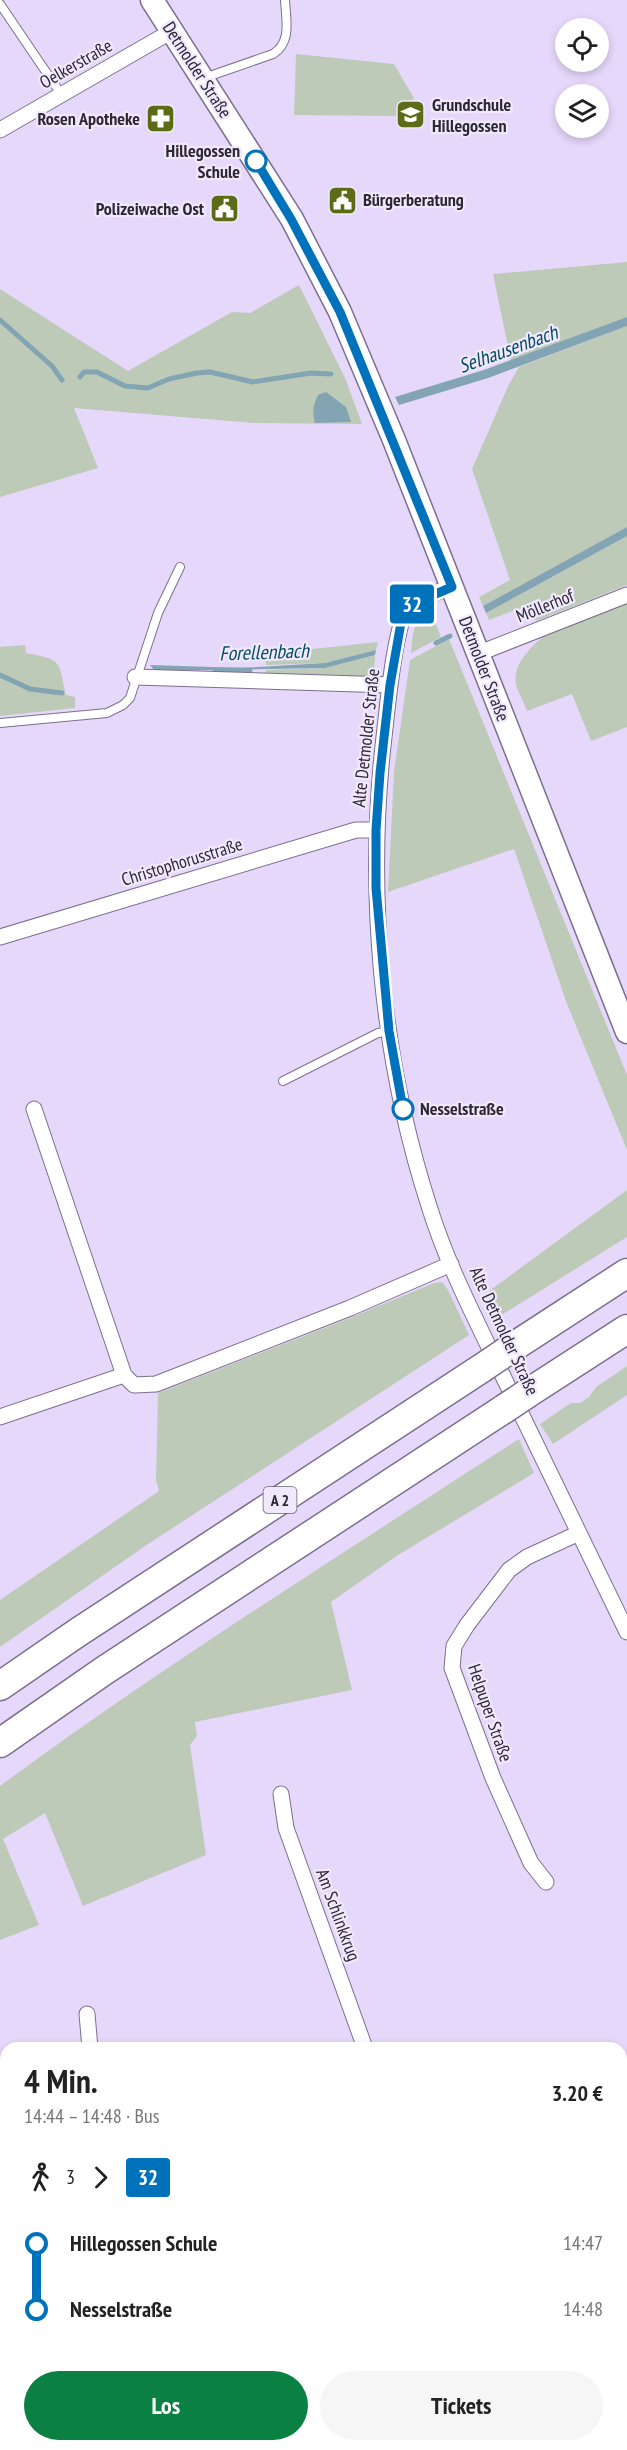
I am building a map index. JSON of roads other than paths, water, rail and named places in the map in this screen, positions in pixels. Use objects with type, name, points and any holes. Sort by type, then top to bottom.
[{"type":"highway","name":"A 2","points":[[0,1686],[77,1633],[627,1273]]},
{"type":"highway","name":"A 2","points":[[0,1743],[105,1670],[627,1329]]},
{"type":"street","name":"Detmolder Straße","points":[[152,0],[291,219],[340,312],[452,587],[627,1032]]},
{"type":"street","name":"Oelkerstraße","points":[[0,130],[172,31]]},
{"type":"street","name":"Alte Detmolder Straße","points":[[452,587],[410,605],[402,617],[390,685],[380,773],[376,830],[376,888],[389,1031],[397,1080],[414,1156],[429,1207],[451,1264],[627,1632]]},
{"type":"street","name":"Möllerhof","points":[[477,654],[627,595]]},
{"type":"street","points":[[135,677],[390,685]]},
{"type":"street","name":"Christophorusstraße","points":[[0,937],[356,830],[376,830]]},
{"type":"street","points":[[34,1109],[124,1375],[134,1385],[156,1384],[350,1308],[451,1264]]},
{"type":"street","points":[[0,1417],[124,1375]]},
{"type":"street","name":"Helpuper Straße","points":[[546,1882],[531,1863],[493,1778],[452,1668],[454,1646],[509,1570],[528,1557],[579,1533]]},
{"type":"street","name":"Am Schlinkkrug","points":[[281,1794],[286,1828],[363,2042]]},
{"type":"street","points":[[87,2014],[89,2042]]},
{"type":"lane","points":[[202,78],[273,54],[281,49],[285,41],[285,0]]},
{"type":"lane","points":[[0,4],[62,94]]},
{"type":"lane","points":[[0,723],[107,713],[123,705],[130,698],[135,677],[158,613],[180,567]]},
{"type":"lane","points":[[282,1081],[378,1033],[389,1031]]},
{"type":"water","points":[[627,317],[627,326],[488,378],[399,405],[395,397],[484,370]]},
{"type":"water","points":[[326,392],[346,407],[351,422],[315,423],[313,412],[315,402],[318,395]]},
{"type":"water","points":[[627,527],[627,536],[486,613],[483,606]]},
{"type":"water","points":[[376,650],[375,655],[325,668],[155,671],[150,665],[243,668],[325,663]]},
{"type":"waterway","name":"Selhausenbach","points":[[0,320],[52,366],[62,380]]},
{"type":"waterway","name":"Selhausenbach","points":[[80,377],[84,372],[97,372],[125,386],[148,388],[169,379],[210,372],[253,382],[311,373],[331,374]]},
{"type":"waterway","name":"Forellenbach","points":[[436,643],[450,636]]},
{"type":"waterway","name":"Forellenbach","points":[[215,670],[250,670]]},
{"type":"waterway","name":"Forellenbach","points":[[0,675],[30,689],[62,693]]},
{"type":"place","name":"Grundschule Hillegossen","points":[[411,115]]},
{"type":"place","name":"Rosen Apotheke","points":[[161,119]]},
{"type":"place","name":"Hillegossen Schule","points":[[256,161]]},
{"type":"place","name":"Bürgerberatung","points":[[342,200]]},
{"type":"place","name":"Polizeiwache Ost","points":[[225,209]]},
{"type":"place","name":"Nesselstraße","points":[[403,1109]]}]
